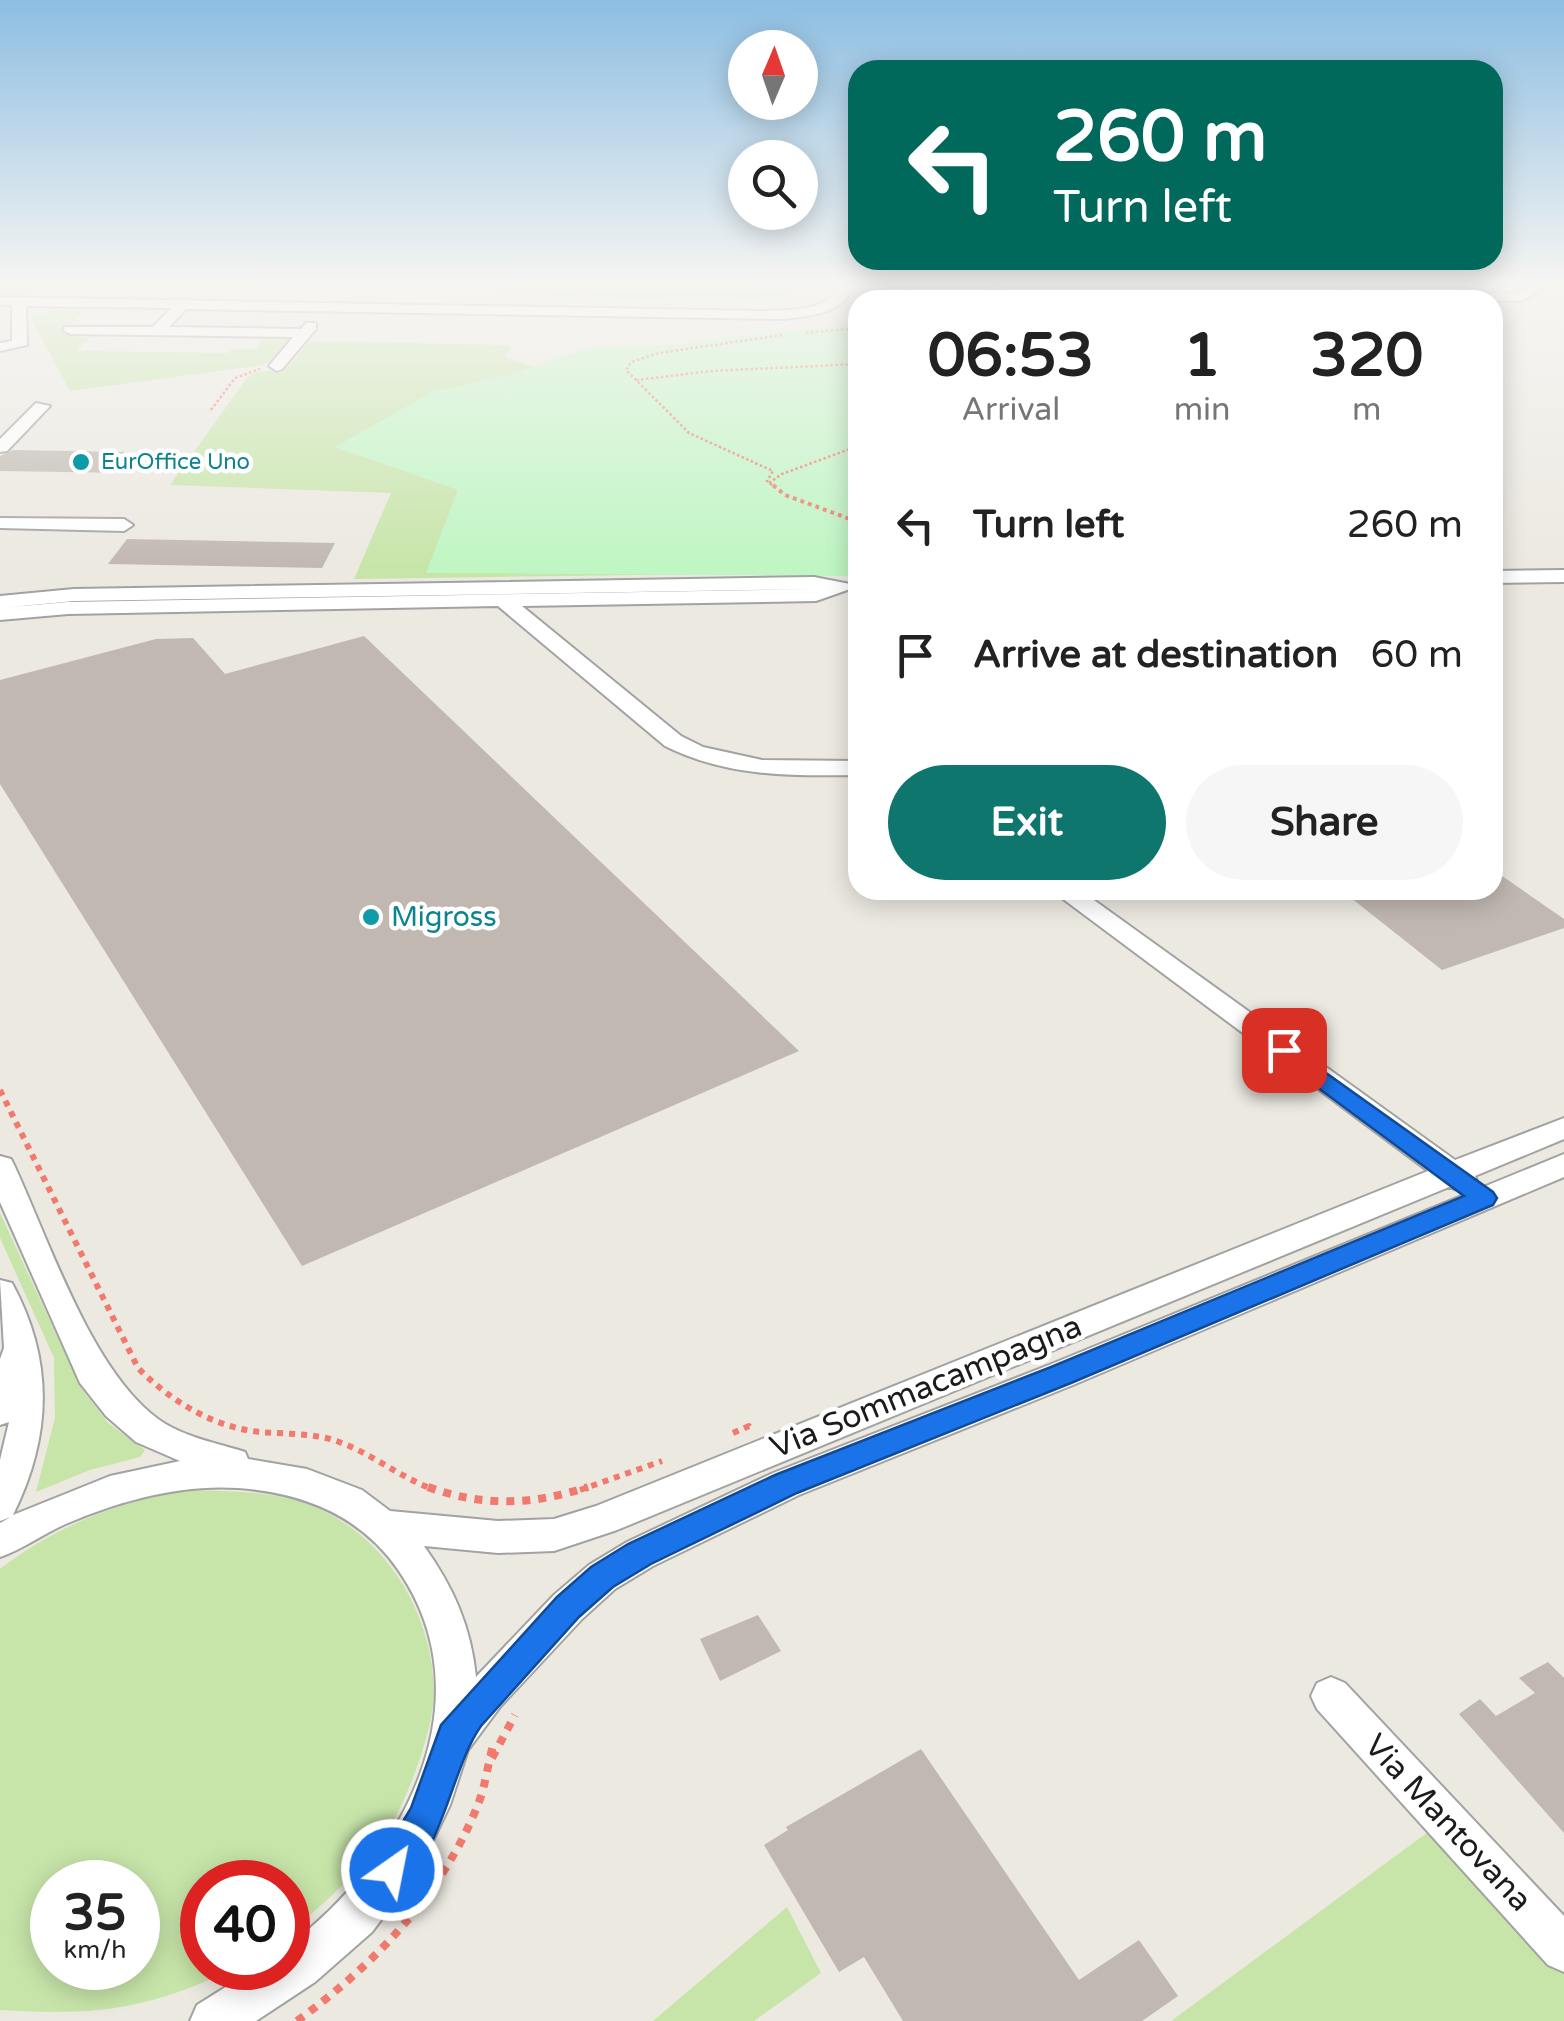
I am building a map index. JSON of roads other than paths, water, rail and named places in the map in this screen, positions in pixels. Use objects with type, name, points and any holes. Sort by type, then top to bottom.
[{"type":"street","points":[[0,437],[37,406],[1,447]]},
{"type":"street","points":[[0,523],[124,525]]},
{"type":"street","points":[[1503,577],[1564,576]]},
{"type":"street","points":[[0,602],[74,595],[794,583],[848,588]]},
{"type":"street","points":[[0,614],[68,608],[816,596],[848,588]]},
{"type":"street","points":[[502,600],[673,741],[699,757],[739,767],[848,768]]},
{"type":"street","points":[[1078,900],[1484,1198]]},
{"type":"street","name":"Via Sommacampagna","points":[[386,1526],[498,1537],[554,1535],[604,1519],[1564,1128]]},
{"type":"street","name":"Via Sommacampagna","points":[[453,1737],[486,1694],[568,1607],[602,1577],[640,1554],[786,1484],[1061,1375],[1564,1165]]},
{"type":"street","name":"Via Sommacampagna","points":[[0,1167],[92,1373],[118,1406],[149,1432],[197,1453],[291,1479],[342,1498],[386,1526],[422,1566],[446,1616],[458,1673],[453,1737],[426,1817],[375,1896],[302,1967],[213,2021]]},
{"type":"street","points":[[0,1292],[22,1343],[30,1383],[24,1436],[0,1504]]},
{"type":"street","points":[[0,1411],[22,1343]]},
{"type":"street","name":"Via Sommacampagna","points":[[0,1541],[29,1522],[96,1492],[164,1476],[229,1471],[291,1479]]},
{"type":"street","name":"Via Mantovana","points":[[1331,1696],[1564,1949]]},
{"type":"place","name":"EurOffice Uno","points":[[81,462]]},
{"type":"place","name":"Migross","points":[[371,917]]}]
